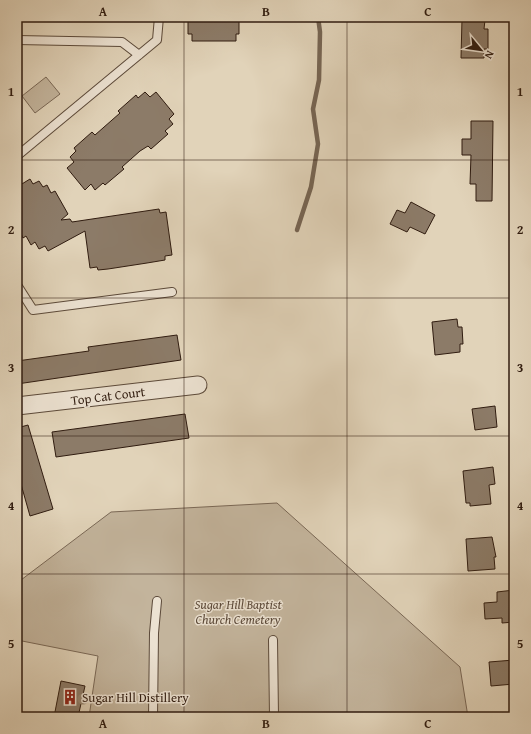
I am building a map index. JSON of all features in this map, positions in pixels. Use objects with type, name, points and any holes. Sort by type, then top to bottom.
[{"type":"street","name":"Top Cat Court","points":[[17,406],[198,386]]},
{"type":"lane","points":[[17,156],[157,40],[159,17]]},
{"type":"lane","points":[[17,40],[122,42],[139,55]]},
{"type":"lane","points":[[17,285],[33,310],[172,292]]},
{"type":"lane","points":[[153,717],[154,632],[157,601]]},
{"type":"lane","points":[[273,640],[274,717]]},
{"type":"green space","points":[[46,77],[60,94],[35,113],[22,96]]},
{"type":"green space","name":"Sugar Hill Baptist Church Cemetery","points":[[277,503],[460,667],[468,717],[89,717],[98,656],[17,640],[17,583],[111,512]]},
{"type":"building","points":[[188,17],[239,17],[239,34],[236,34],[236,41],[192,41],[192,34],[188,34]]},
{"type":"building","points":[[462,19],[485,20],[484,29],[488,29],[488,49],[484,49],[484,58],[461,58]]},
{"type":"building","points":[[145,92],[150,97],[156,92],[174,114],[169,119],[173,124],[165,131],[168,134],[151,149],[148,146],[140,151],[122,167],[124,169],[105,185],[103,183],[95,190],[91,184],[85,190],[67,168],[74,162],[70,157],[76,151],[74,148],[92,132],[95,135],[120,113],[118,111],[136,95],[138,98]]},
{"type":"building","points":[[471,121],[493,121],[492,201],[476,201],[476,184],[470,184],[471,155],[462,155],[462,139],[471,139]]},
{"type":"building","points":[[30,179],[33,184],[39,181],[43,187],[47,185],[51,193],[55,191],[68,214],[61,220],[70,219],[72,222],[159,209],[160,213],[166,212],[172,255],[165,256],[165,260],[98,270],[97,267],[90,268],[85,231],[48,251],[45,246],[39,249],[35,242],[31,245],[26,236],[23,238],[17,225],[17,187]]},
{"type":"building","points":[[411,202],[435,215],[425,234],[410,227],[407,232],[390,224],[397,210],[405,213]]},
{"type":"building","points":[[457,319],[458,327],[462,327],[463,344],[460,344],[460,352],[435,355],[432,322]]},
{"type":"building","points":[[177,335],[181,360],[17,384],[17,361],[89,351],[88,347]]},
{"type":"building","points":[[495,406],[497,427],[475,430],[472,409]]},
{"type":"building","points":[[185,414],[189,438],[56,457],[52,432]]},
{"type":"building","points":[[28,425],[53,509],[30,516],[17,470],[17,428]]},
{"type":"building","points":[[493,467],[495,484],[489,485],[491,504],[470,506],[470,503],[466,503],[463,471]]},
{"type":"building","points":[[492,537],[496,557],[494,557],[495,569],[468,571],[466,539]]},
{"type":"building","points":[[514,590],[514,622],[502,623],[502,618],[485,619],[484,603],[497,602],[497,592]]},
{"type":"building","points":[[514,660],[514,684],[491,686],[489,662]]},
{"type":"building","name":"Sugar Hill Distillery","points":[[61,681],[85,686],[78,717],[54,717]]},
{"type":"waterway","points":[[297,230],[311,187],[318,144],[313,109],[319,80],[320,32],[318,17]]},
{"type":"place","name":"Sugar Hill Distillery","points":[[70,697]]}]
